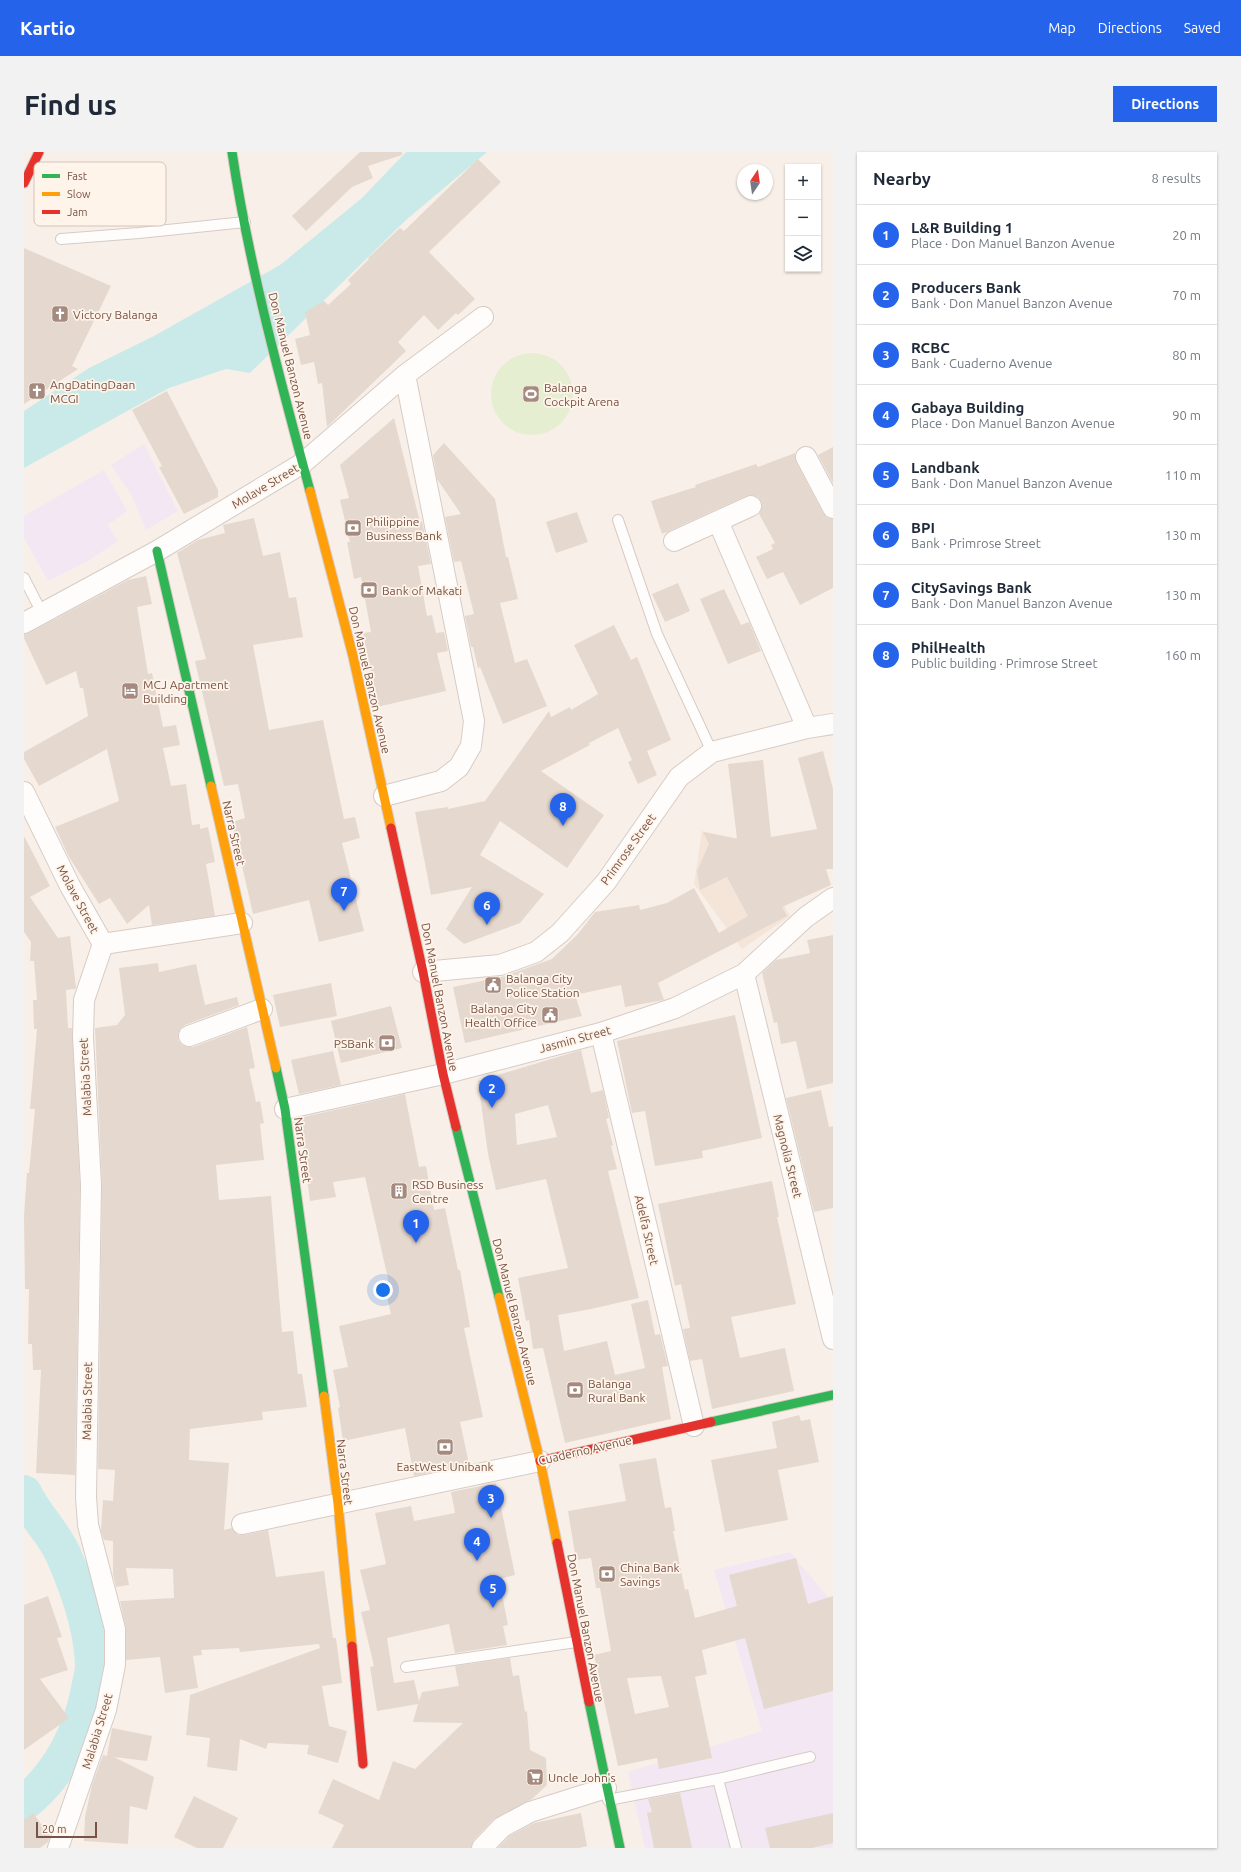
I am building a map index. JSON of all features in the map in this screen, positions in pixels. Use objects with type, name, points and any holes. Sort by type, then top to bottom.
[{"type":"main road","points":[[34,162],[39,152]]},
{"type":"main road","name":"Don Manuel Banzon Avenue","points":[[232,152],[239,198],[280,378],[353,656],[423,972],[443,1074],[540,1461],[607,1794],[620,1848]]},
{"type":"main road","points":[[24,183],[34,162]]},
{"type":"main road","name":"Narra Street","points":[[157,551],[285,1109],[338,1504],[363,1764]]},
{"type":"main road","name":"Cuaderno Avenue","points":[[540,1461],[833,1395]]},
{"type":"street","name":"Molave Street","points":[[24,623],[157,551],[303,464],[405,375],[483,317]]},
{"type":"street","points":[[384,796],[441,781],[459,767],[471,746],[474,721],[405,375]]},
{"type":"street","points":[[806,457],[833,508]]},
{"type":"street","points":[[674,540],[751,506]]},
{"type":"street","points":[[718,521],[807,728]]},
{"type":"street","name":"Primrose Street","points":[[423,972],[500,965],[536,952],[560,932],[606,882],[679,777],[712,752],[807,728],[833,724]]},
{"type":"street","name":"Molave Street","points":[[24,792],[70,886],[103,944],[242,923]]},
{"type":"street","name":"Jasmin Street","points":[[285,1109],[443,1074],[601,1033],[675,1008],[744,974],[806,917],[833,898]]},
{"type":"street","name":"Malabia Street","points":[[58,1848],[106,1710],[115,1665],[114,1629],[88,1525],[86,1497],[91,1185],[83,1015],[84,1000],[103,944]]},
{"type":"street","name":"Magnolia Street","points":[[744,974],[833,1339]]},
{"type":"street","points":[[189,1036],[262,1009]]},
{"type":"street","name":"Adelfa Street","points":[[601,1033],[694,1426]]},
{"type":"street","name":"Cuaderno Avenue","points":[[242,1524],[540,1461]]},
{"type":"street","points":[[482,1848],[502,1827],[530,1812],[607,1794]]},
{"type":"lane","points":[[61,239],[139,233],[245,222]]},
{"type":"lane","points":[[618,520],[657,634],[712,752]]},
{"type":"lane","points":[[24,578],[42,613]]},
{"type":"lane","points":[[406,1667],[576,1642]]},
{"type":"lane","points":[[607,1794],[718,1779],[810,1757]]},
{"type":"lane","points":[[718,1779],[736,1848]]},
{"type":"shaded area","points":[[144,444],[178,511],[146,530],[131,494],[111,465]]},
{"type":"shaded area","points":[[104,470],[127,511],[108,525],[118,541],[88,561],[48,581],[24,538],[24,516]]},
{"type":"shaded area","points":[[702,831],[746,840],[790,916],[742,949],[694,884]]},
{"type":"shaded area","points":[[790,1552],[833,1603],[833,1848],[645,1848],[628,1772],[762,1731],[714,1570]]},
{"type":"green space","name":"Balanga Cockpit Arena","points":[[532,353],[548,356],[561,365],[570,378],[573,394],[570,410],[561,423],[548,432],[532,435],[516,432],[503,423],[494,410],[491,394],[494,378],[503,365],[516,356]]},
{"type":"water","points":[[406,152],[487,152],[406,220],[250,373],[226,369],[169,388],[24,468],[24,411],[89,368],[154,336],[280,265],[362,198]]},
{"type":"building","points":[[360,152],[402,152],[402,155],[368,166],[373,178],[352,187],[306,231],[292,216]]},
{"type":"building","points":[[478,159],[501,182],[429,252],[475,299],[458,315],[456,313],[438,330],[424,315],[398,342],[406,351],[327,427],[322,383],[318,384],[314,362],[301,365],[295,339],[310,335],[305,312],[324,301],[328,305],[351,284],[348,280],[369,259],[368,258],[400,228],[404,231]]},
{"type":"building","name":"Victory Balanga","points":[[24,248],[111,286],[72,366],[78,369],[24,404]]},
{"type":"building","points":[[167,391],[218,490],[218,497],[184,514],[159,467],[162,466],[132,410]]},
{"type":"building","points":[[394,418],[420,522],[422,521],[431,564],[418,566],[427,616],[432,615],[436,633],[444,632],[448,651],[437,653],[446,691],[377,707],[363,633],[371,632],[361,577],[354,579],[347,542],[350,542],[340,500],[349,498],[340,465]]},
{"type":"building","points":[[444,443],[495,499],[506,557],[508,557],[518,599],[500,603],[515,663],[527,659],[547,706],[503,724],[480,667],[478,668],[473,647],[471,647],[465,616],[474,614],[461,561],[454,562],[445,517],[461,514],[437,479],[433,455]]},
{"type":"building","points":[[833,447],[833,483],[818,455]]},
{"type":"building","points":[[795,453],[796,462],[823,513],[827,518],[833,519],[833,588],[800,605],[783,572],[767,579],[756,557],[773,549],[771,545],[775,543],[759,514],[762,507],[761,501],[758,497],[752,495],[746,496],[662,534],[651,501],[696,487],[695,485],[756,464],[758,467]]},
{"type":"building","points":[[577,512],[588,542],[556,553],[546,522]]},
{"type":"building","points":[[254,518],[263,556],[280,552],[289,598],[296,597],[303,637],[253,645],[269,730],[323,720],[344,819],[355,817],[360,838],[342,843],[364,931],[319,942],[309,900],[253,914],[232,822],[245,818],[238,784],[224,786],[195,661],[206,659],[177,553],[198,540],[225,533],[223,525]]},
{"type":"building","points":[[146,576],[152,604],[137,607],[148,674],[152,673],[163,727],[176,725],[180,745],[163,748],[171,786],[186,784],[192,825],[200,824],[200,829],[208,827],[215,862],[206,864],[215,916],[152,925],[149,905],[127,924],[110,898],[99,904],[69,857],[55,827],[119,801],[107,749],[39,786],[24,759],[24,752],[88,716],[83,688],[80,688],[76,671],[46,685],[24,638],[24,634],[29,633],[128,580]]},
{"type":"building","points":[[678,583],[690,611],[665,622],[652,594]]},
{"type":"building","points":[[724,589],[741,625],[749,622],[761,651],[728,664],[700,599]]},
{"type":"building","points":[[614,625],[631,660],[637,657],[671,740],[647,751],[657,775],[638,784],[628,762],[632,760],[618,728],[541,771],[604,815],[567,868],[500,821],[480,855],[544,894],[520,923],[464,944],[446,929],[472,887],[431,895],[415,812],[448,807],[448,809],[485,801],[549,711],[551,717],[570,707],[571,710],[598,694],[574,645]]},
{"type":"building","points":[[823,751],[833,789],[833,869],[826,869],[831,885],[782,907],[787,916],[658,983],[664,1000],[625,1007],[621,985],[575,995],[582,1016],[465,1043],[453,987],[510,975],[552,959],[578,934],[595,912],[639,905],[640,910],[667,903],[694,888],[719,933],[748,916],[727,877],[700,890],[697,871],[709,844],[703,832],[737,839],[728,764],[763,760],[771,837],[817,829],[798,758]]},
{"type":"building","points":[[24,836],[50,886],[30,897],[58,938],[70,936],[76,988],[66,990],[68,1028],[72,1028],[80,1185],[75,1475],[36,1473],[41,1370],[33,1370],[32,1344],[28,1344],[29,1289],[25,1289],[24,1215],[27,1173],[29,1173],[35,1109],[30,1109],[37,1029],[34,1029],[33,1000],[37,1000],[34,961],[30,961],[31,942],[24,932]]},
{"type":"building","points":[[833,935],[833,1083],[807,1089],[796,1041],[781,1044],[777,1022],[774,1023],[762,973],[776,960],[810,953],[807,940]]},
{"type":"building","points":[[158,963],[159,972],[196,964],[205,1005],[237,997],[239,1005],[185,1025],[180,1029],[178,1040],[182,1045],[193,1047],[247,1027],[255,1068],[249,1069],[256,1102],[260,1101],[264,1123],[260,1124],[264,1160],[216,1165],[219,1200],[271,1196],[282,1332],[293,1331],[298,1374],[302,1374],[307,1407],[262,1412],[263,1420],[190,1429],[189,1460],[229,1463],[224,1530],[232,1528],[238,1535],[244,1535],[268,1530],[276,1577],[324,1571],[333,1638],[336,1638],[342,1683],[322,1686],[329,1726],[347,1731],[338,1763],[307,1754],[309,1745],[268,1743],[266,1749],[240,1739],[237,1771],[207,1767],[210,1738],[186,1735],[190,1695],[320,1648],[319,1644],[240,1652],[239,1648],[201,1650],[202,1655],[193,1656],[198,1688],[165,1693],[160,1657],[126,1660],[126,1629],[120,1601],[174,1598],[173,1569],[126,1568],[129,1585],[116,1587],[113,1574],[113,1541],[104,1540],[101,1531],[103,1500],[113,1501],[115,1470],[98,1469],[102,1185],[95,1028],[117,1025],[125,1015],[119,968]]},
{"type":"building","points":[[331,983],[337,1016],[280,1027],[273,995]]},
{"type":"building","points":[[391,1006],[402,1048],[341,1063],[331,1021]]},
{"type":"building","points":[[735,1015],[762,1138],[702,1151],[703,1158],[655,1166],[645,1111],[632,1113],[617,1041]]},
{"type":"building","points":[[581,1050],[591,1093],[603,1090],[609,1118],[606,1119],[613,1145],[611,1146],[617,1169],[608,1171],[639,1298],[558,1315],[564,1351],[607,1341],[615,1375],[645,1368],[631,1304],[648,1300],[655,1335],[660,1334],[668,1366],[662,1367],[671,1419],[565,1443],[543,1348],[533,1349],[529,1320],[526,1321],[518,1278],[568,1268],[546,1179],[496,1190],[488,1154],[478,1081]],"holes":[[[548,1105],[557,1137],[517,1145],[515,1114]]]},
{"type":"building","points":[[333,1051],[341,1085],[299,1094],[291,1060]]},
{"type":"building","points":[[821,1090],[829,1127],[833,1126],[833,1208],[814,1212],[786,1098]]},
{"type":"building","points":[[405,1094],[419,1167],[426,1166],[434,1210],[445,1208],[458,1270],[460,1270],[470,1327],[464,1328],[483,1417],[460,1422],[469,1464],[414,1476],[405,1428],[343,1441],[338,1408],[340,1407],[333,1370],[348,1367],[339,1326],[391,1314],[384,1284],[389,1283],[365,1177],[333,1182],[336,1197],[310,1201],[299,1118]]},
{"type":"building","points":[[772,1181],[779,1217],[777,1217],[796,1304],[731,1317],[740,1358],[785,1348],[794,1391],[712,1409],[702,1359],[690,1361],[683,1329],[690,1328],[681,1284],[675,1286],[658,1204]]},
{"type":"building","points":[[799,1415],[801,1421],[810,1419],[819,1462],[778,1470],[788,1520],[725,1532],[711,1460],[777,1448],[772,1422]]},
{"type":"building","points":[[656,1458],[665,1508],[671,1507],[675,1531],[673,1531],[685,1590],[688,1589],[695,1618],[737,1606],[729,1575],[796,1558],[808,1604],[833,1596],[833,1691],[764,1709],[745,1638],[702,1650],[707,1674],[695,1677],[712,1758],[659,1769],[657,1758],[618,1766],[594,1655],[611,1651],[600,1588],[596,1588],[591,1558],[576,1560],[568,1511],[626,1501],[619,1464]],"holes":[[[661,1676],[669,1707],[635,1714],[627,1678]]]},
{"type":"building","points":[[496,1483],[515,1575],[499,1579],[508,1625],[503,1626],[507,1645],[455,1653],[449,1624],[387,1638],[394,1683],[414,1680],[419,1701],[422,1692],[459,1686],[455,1666],[510,1658],[513,1676],[519,1675],[525,1712],[527,1711],[530,1750],[546,1758],[547,1785],[532,1799],[494,1819],[474,1840],[471,1848],[332,1848],[344,1825],[318,1813],[333,1779],[379,1800],[393,1761],[415,1769],[463,1723],[413,1722],[418,1704],[377,1711],[370,1667],[374,1666],[361,1612],[370,1610],[360,1570],[386,1564],[375,1513],[411,1506],[414,1521],[455,1513],[451,1492]]},
{"type":"building","points":[[48,1596],[62,1637],[57,1638],[68,1670],[40,1679],[69,1718],[24,1750],[24,1605]]},
{"type":"building","points":[[112,1728],[152,1736],[147,1761],[114,1757],[154,1777],[147,1810],[130,1806],[128,1844],[84,1841],[85,1817],[92,1785],[103,1755],[107,1756]]},
{"type":"building","points":[[680,1793],[692,1848],[654,1848],[647,1813],[652,1812],[648,1799]]},
{"type":"building","points":[[194,1796],[238,1818],[223,1848],[197,1848],[174,1837]]},
{"type":"building","points":[[33,1813],[50,1836],[48,1842],[40,1848],[24,1848],[24,1820]]},
{"type":"building","points":[[581,1813],[587,1846],[579,1848],[498,1848],[509,1836],[534,1823]]},
{"type":"building","points":[[833,1813],[833,1843],[812,1848],[770,1848],[765,1828]]},
{"type":"waterway","points":[[24,1493],[33,1509],[59,1546],[69,1567],[84,1610],[90,1640],[93,1669],[80,1721],[67,1752],[48,1780],[24,1803]]},
{"type":"traffic: fast","points":[[232,152],[256,280],[310,491]]},
{"type":"traffic: fast","points":[[157,551],[211,786]]},
{"type":"traffic: fast","points":[[276,1068],[285,1109],[324,1396]]},
{"type":"traffic: fast","points":[[456,1127],[499,1297]]},
{"type":"traffic: fast","points":[[711,1422],[833,1395]]},
{"type":"traffic: fast","points":[[589,1702],[620,1848]]},
{"type":"traffic: slow","points":[[310,491],[353,656],[391,828]]},
{"type":"traffic: slow","points":[[211,786],[276,1068]]},
{"type":"traffic: slow","points":[[499,1297],[540,1461],[557,1543]]},
{"type":"traffic: slow","points":[[324,1396],[338,1504],[352,1646]]},
{"type":"traffic: jam","points":[[34,162],[39,152]]},
{"type":"traffic: jam","points":[[24,183],[34,162]]},
{"type":"traffic: jam","points":[[391,828],[423,972],[443,1074],[456,1127]]},
{"type":"traffic: jam","points":[[540,1461],[711,1422]]},
{"type":"traffic: jam","points":[[557,1543],[589,1702]]},
{"type":"traffic: jam","points":[[352,1646],[363,1764]]},
{"type":"place","name":"Victory Balanga","points":[[60,314]]},
{"type":"place","name":"AngDatingDaan MCGI","points":[[37,391]]},
{"type":"place","name":"Balanga Cockpit Arena","points":[[531,394]]},
{"type":"place","name":"Philippine Business Bank","points":[[353,528]]},
{"type":"place","name":"Bank of Makati","points":[[369,590]]},
{"type":"place","name":"MCJ Apartment Building","points":[[130,691]]},
{"type":"place","name":"PhilHealth","points":[[563,826]]},
{"type":"place","name":"CitySavings Bank","points":[[344,911]]},
{"type":"place","name":"BPI","points":[[487,925]]},
{"type":"place","name":"Balanga City Police Station","points":[[493,985]]},
{"type":"place","name":"Balanga City Health Office","points":[[550,1015]]},
{"type":"place","name":"PSBank","points":[[387,1043]]},
{"type":"place","name":"Producers Bank","points":[[492,1108]]},
{"type":"place","name":"RSD Business Centre","points":[[399,1191]]},
{"type":"place","name":"L&R Building 1","points":[[416,1243]]},
{"type":"place","name":"Balanga Rural Bank","points":[[575,1390]]},
{"type":"place","name":"EastWest Unibank","points":[[445,1447]]},
{"type":"place","name":"RCBC","points":[[491,1518]]},
{"type":"place","name":"Gabaya Building","points":[[477,1561]]},
{"type":"place","name":"China Bank Savings","points":[[607,1574]]},
{"type":"place","name":"Landbank","points":[[493,1608]]},
{"type":"place","name":"Uncle John's","points":[[535,1777]]}]
